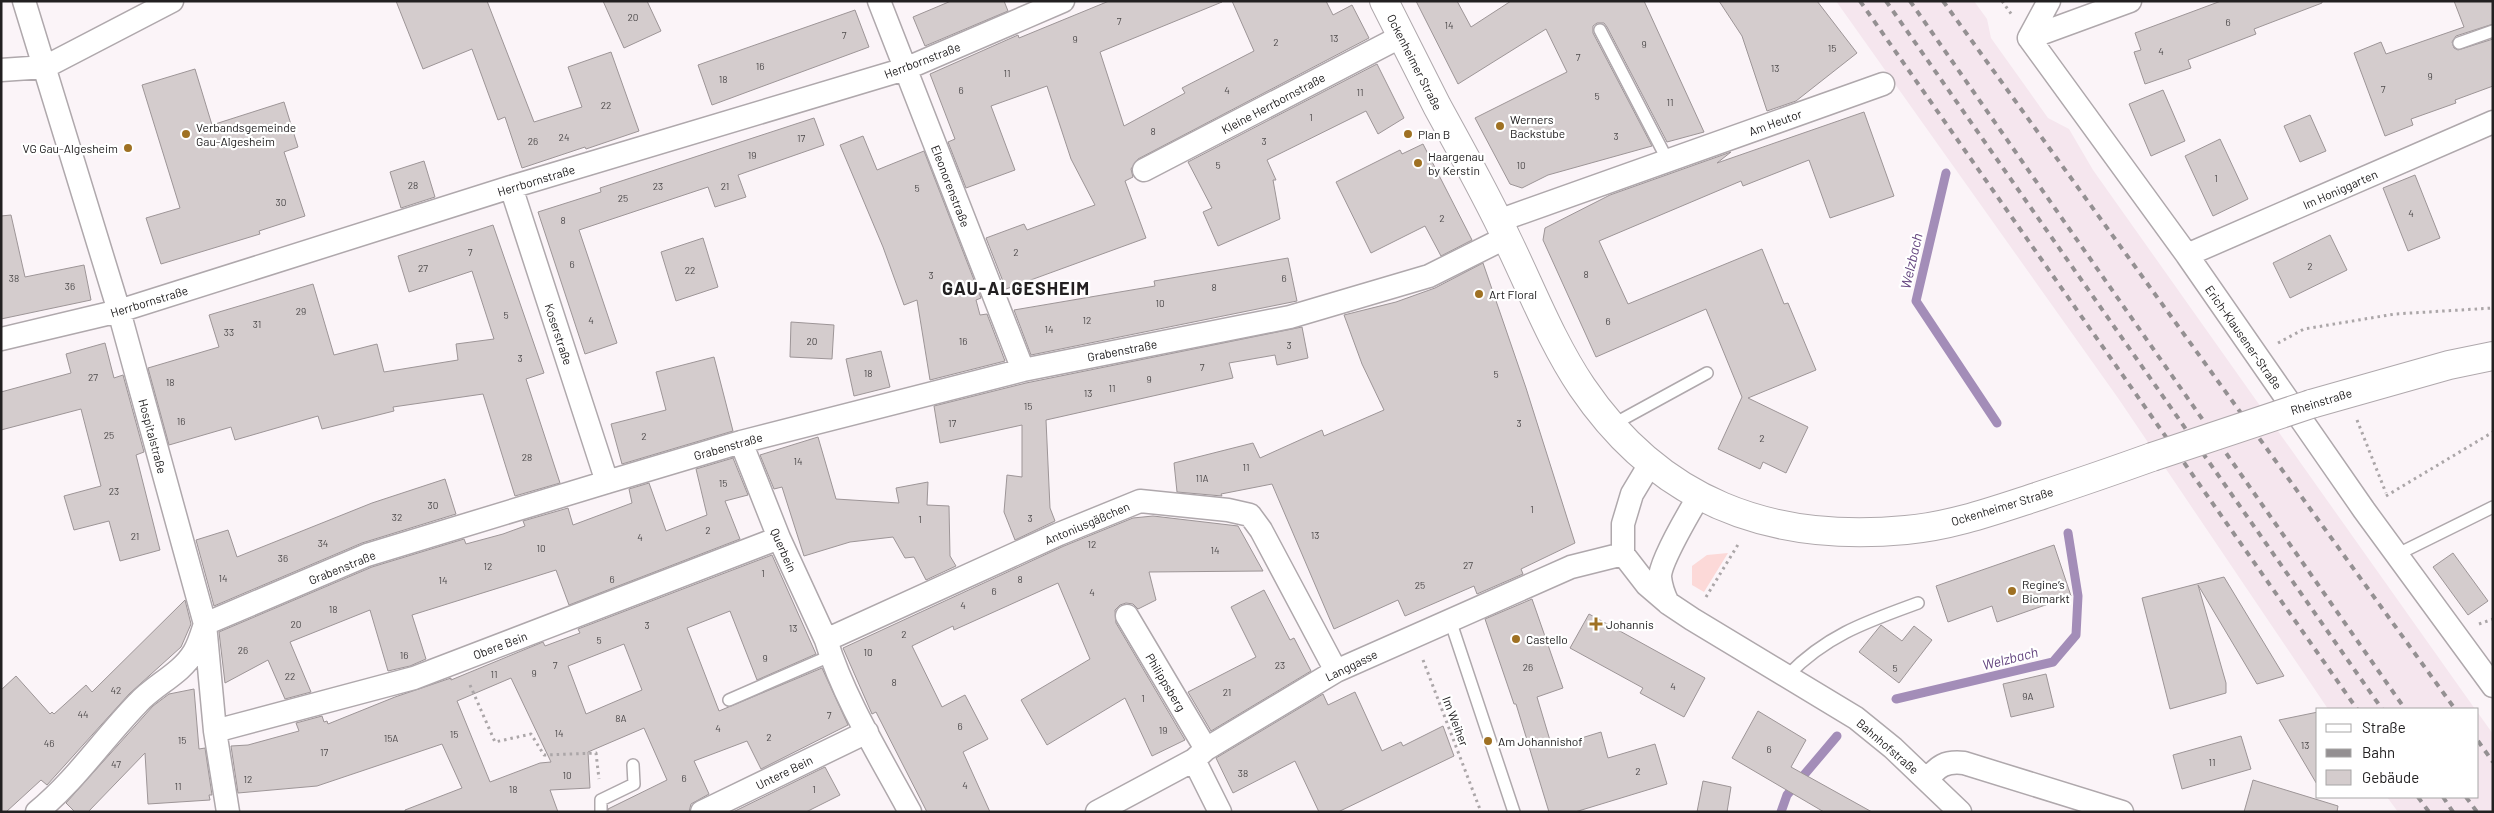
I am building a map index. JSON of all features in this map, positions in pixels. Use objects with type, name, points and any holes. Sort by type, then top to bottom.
[{"type":"main road","name":"Ockenheimer Straße","points":[[1385,2],[1503,229],[1558,345],[1582,386],[1629,446],[1650,464],[1699,496],[1753,519],[1804,529],[1848,532],[1906,530],[1975,517],[2152,458]]},
{"type":"main road","name":"Rheinstraße","points":[[2152,458],[2346,393],[2449,365],[2493,356]]},
{"type":"street","name":"Hospitalstraße","points":[[24,1],[119,311],[205,624],[215,731],[228,812]]},
{"type":"street","points":[[1,70],[45,67],[172,1]]},
{"type":"street","name":"Eleonorenstraße","points":[[879,1],[1023,370]]},
{"type":"street","name":"Herrbornstraße","points":[[1,339],[119,311],[511,187],[905,69],[1063,1]]},
{"type":"street","points":[[2029,38],[2049,1]]},
{"type":"street","points":[[2029,38],[2130,1]]},
{"type":"street","name":"Kleine Herrbornstraße","points":[[1144,170],[1402,36]]},
{"type":"street","name":"Erich-Klausener-Straße","points":[[2029,38],[2187,255],[2364,510],[2493,686]]},
{"type":"street","name":"Am Heutor","points":[[1503,229],[1668,161],[1883,84]]},
{"type":"street","name":"Im Honiggarten","points":[[2187,255],[2493,122]]},
{"type":"street","name":"Koserstraße","points":[[511,187],[607,482]]},
{"type":"street","name":"Grabenstraße","points":[[205,624],[367,555],[741,442],[1023,370],[1290,317],[1429,276],[1503,229]]},
{"type":"street","name":"Querbein","points":[[741,442],[779,538],[828,648],[867,732],[910,812]]},
{"type":"street","points":[[1623,554],[1625,516],[1632,494],[1650,464]]},
{"type":"street","points":[[1668,603],[1662,590],[1660,575],[1683,522],[1699,496]]},
{"type":"street","name":"Antoniusgäßchen","points":[[828,648],[1059,534],[1140,501],[1228,510],[1250,515],[1261,530],[1336,671]]},
{"type":"street","name":"Obere Bein","points":[[215,731],[414,678],[779,538]]},
{"type":"street","name":"Bahnhofstraße","points":[[1623,554],[1647,585],[1668,603],[1856,718],[1927,780],[1938,766],[1946,763],[1964,763],[2122,812]]},
{"type":"street","name":"Langgasse","points":[[1097,812],[1200,754],[1336,671],[1571,567],[1623,554]]},
{"type":"street","name":"Philippsberg","points":[[1127,616],[1200,754],[1220,812]]},
{"type":"street","points":[[37,812],[96,753],[138,702],[164,682],[194,653],[205,624]]},
{"type":"street","name":"Untere Bein","points":[[702,812],[867,732]]},
{"type":"street","points":[[1927,780],[1960,812]]},
{"type":"lane","points":[[1600,30],[1668,161]]},
{"type":"lane","points":[[2459,43],[2493,31]]},
{"type":"lane","points":[[1612,425],[1707,373]]},
{"type":"lane","points":[[2398,554],[2493,507]]},
{"type":"lane","points":[[1788,675],[1808,654],[1827,642],[1866,622],[1918,604]]},
{"type":"lane","points":[[1450,620],[1514,812]]},
{"type":"lane","points":[[729,700],[828,648]]},
{"type":"lane","points":[[601,806],[634,784],[633,765]]},
{"type":"path","points":[[2256,355],[2304,329],[2395,314],[2493,308]]},
{"type":"path","points":[[2346,393],[2388,495]]},
{"type":"path","points":[[2364,510],[2493,432]]},
{"type":"path","points":[[1692,619],[1753,519]]},
{"type":"path","name":"Im Weiher","points":[[1414,636],[1482,812]]},
{"type":"path","points":[[459,661],[495,742],[531,734],[544,755],[596,753],[601,806]]},
{"type":"shaded area","points":[[1836,1],[1974,1],[1987,19],[1991,38],[2048,118],[2069,129],[2093,170],[2474,708],[2327,708],[2118,398]]},
{"type":"shaded area","points":[[1728,553],[1704,592],[1692,585],[1692,566],[1707,555]]},
{"type":"shaded area","points":[[2479,714],[2493,734],[2493,812],[2398,812],[2388,798],[2479,798]]},
{"type":"building","points":[[396,1],[487,1],[534,122],[582,107],[568,67],[611,52],[639,131],[522,168],[505,117],[498,120],[472,49],[423,69]]},
{"type":"building","points":[[603,1],[647,1],[661,31],[624,48]]},
{"type":"building","points":[[951,1],[1004,1],[1008,11],[925,46],[913,17]]},
{"type":"building","points":[[1109,1],[1222,2],[1100,52],[1124,126],[1185,93],[1182,88],[1254,51],[1232,1],[1326,1],[1333,15],[1352,5],[1369,38],[1138,159],[1131,169],[1133,177],[1125,181],[1146,238],[1006,289],[986,238],[1024,224],[1027,230],[1095,205],[1071,159],[1047,86],[991,106],[1015,170],[966,188],[948,142],[955,139],[930,74],[1018,35],[1019,38]]},
{"type":"building","points":[[1416,1],[1457,1],[1471,27],[1511,1],[1644,1],[1704,132],[1667,142],[1607,27],[1604,23],[1597,23],[1593,26],[1593,33],[1652,146],[1548,175],[1522,188],[1510,184],[1475,118],[1567,72],[1546,29],[1458,84]]},
{"type":"building","points":[[1719,1],[1817,1],[1857,53],[1796,101],[1767,111],[1742,36]]},
{"type":"building","points":[[2221,1],[2322,1],[2322,3],[2254,29],[2256,34],[2188,60],[2191,68],[2145,84],[2134,52],[2141,50],[2135,33]]},
{"type":"building","points":[[2454,1],[2493,1],[2493,24],[2456,36],[2452,42],[2454,48],[2458,50],[2493,39],[2493,86],[2455,100],[2456,103],[2411,119],[2413,125],[2385,136],[2354,53],[2381,42],[2386,54],[2464,27]]},
{"type":"building","points":[[855,10],[869,47],[712,105],[698,65]]},
{"type":"building","points":[[1377,64],[1404,118],[1378,134],[1366,111],[1267,160],[1276,180],[1273,180],[1280,219],[1218,246],[1203,212],[1212,208],[1188,162]]},
{"type":"building","name":"Verbandsgemeinde Gau-Algesheim","points":[[195,69],[212,125],[284,102],[298,147],[284,152],[305,216],[259,231],[260,234],[161,264],[146,218],[180,208],[142,85]]},
{"type":"building","points":[[2163,90],[2185,141],[2151,156],[2129,104]]},
{"type":"building","points":[[1864,112],[1894,196],[1830,218],[1809,160],[1743,186],[1741,181],[1599,241],[1628,304],[1762,249],[1784,304],[1788,303],[1816,370],[1748,398],[1808,427],[1786,473],[1763,462],[1760,469],[1718,449],[1742,397],[1706,309],[1596,357],[1543,240],[1545,228],[1610,195],[1731,152],[1717,163]]},
{"type":"building","points":[[2310,115],[2326,151],[2300,162],[2284,126]]},
{"type":"building","points":[[814,118],[824,145],[738,175],[746,197],[715,207],[708,187],[579,230],[617,343],[585,354],[538,212],[601,192],[600,188]]},
{"type":"building","points":[[863,136],[877,170],[924,151],[981,298],[976,300],[980,315],[987,314],[1005,361],[930,380],[917,300],[904,305],[883,247],[840,145]]},
{"type":"building","points":[[2220,139],[2248,199],[2213,216],[2185,156]]},
{"type":"building","points":[[1423,144],[1472,240],[1441,256],[1425,226],[1371,253],[1336,182],[1400,150],[1402,154]]},
{"type":"building","points":[[424,161],[435,197],[401,208],[390,172]]},
{"type":"building","points":[[2415,175],[2440,238],[2408,251],[2383,188]]},
{"type":"building","points":[[11,215],[25,277],[84,265],[91,300],[1,319],[1,216]]},
{"type":"building","points":[[493,225],[544,373],[526,379],[560,483],[515,496],[483,394],[393,407],[394,411],[322,429],[318,416],[235,440],[231,427],[169,445],[148,368],[219,347],[209,315],[313,284],[334,355],[377,344],[384,372],[458,360],[456,344],[494,339],[472,271],[409,292],[398,256]]},
{"type":"building","points":[[2330,235],[2347,270],[2290,298],[2273,263]]},
{"type":"building","points":[[703,238],[718,287],[676,301],[661,252]]},
{"type":"building","points":[[1288,258],[1297,301],[1031,355],[1014,310],[1155,286],[1154,281]]},
{"type":"building","points":[[1483,263],[1526,388],[1575,543],[1521,569],[1523,574],[1477,594],[1474,586],[1405,616],[1398,600],[1334,629],[1272,484],[1221,494],[1222,496],[1177,492],[1174,463],[1253,443],[1260,458],[1322,430],[1324,436],[1384,410],[1362,364],[1344,315],[1396,302],[1435,288]]},
{"type":"building","points":[[791,322],[834,325],[832,359],[790,357]]},
{"type":"building","points":[[1302,327],[1308,358],[1277,365],[1275,355],[1229,363],[1233,378],[1046,420],[1050,508],[1055,521],[1015,540],[1004,512],[1007,475],[1022,477],[1022,425],[940,443],[934,406],[1026,383]]},
{"type":"building","points":[[105,343],[114,378],[123,375],[144,452],[136,455],[160,550],[120,561],[109,521],[74,530],[64,496],[101,486],[81,409],[1,430],[1,392],[71,373],[66,354]]},
{"type":"building","points":[[881,351],[890,387],[854,396],[846,359]]},
{"type":"building","points":[[714,357],[733,431],[622,464],[611,424],[666,410],[656,372]]},
{"type":"building","points":[[818,437],[836,499],[899,503],[896,488],[928,482],[927,505],[949,506],[950,556],[956,566],[926,580],[914,557],[905,558],[893,537],[850,542],[804,556],[782,487],[774,489],[760,455]]},
{"type":"building","points":[[733,458],[748,495],[725,501],[740,539],[569,605],[556,570],[412,615],[426,659],[410,666],[388,671],[370,610],[290,642],[311,692],[285,699],[268,660],[225,683],[219,632],[372,567],[464,539],[466,544],[503,534],[525,526],[523,521],[568,508],[573,525],[632,503],[629,489],[649,483],[666,531],[707,515],[696,469]]},
{"type":"building","points":[[445,479],[456,514],[362,543],[214,606],[196,540],[228,530],[237,557],[372,503]]},
{"type":"building","points":[[1153,516],[1238,526],[1263,571],[1149,572],[1156,600],[1138,609],[1133,604],[1126,603],[1120,605],[1115,610],[1116,623],[1185,740],[1152,756],[1125,698],[1047,745],[1021,700],[1090,659],[1058,583],[954,630],[953,626],[912,646],[942,707],[965,695],[988,739],[963,752],[990,812],[927,812],[876,712],[872,714],[843,648],[1064,546],[1133,518]]},
{"type":"building","points":[[2054,545],[2071,596],[1997,622],[1992,606],[1948,622],[1936,586]]},
{"type":"building","points":[[2453,553],[2488,601],[2468,615],[2433,567]]},
{"type":"building","points":[[772,555],[816,654],[757,680],[730,611],[687,628],[719,711],[822,668],[848,725],[761,769],[747,741],[694,761],[709,794],[691,804],[689,812],[608,812],[608,809],[667,780],[644,728],[588,752],[590,788],[550,790],[558,812],[405,812],[405,810],[462,788],[442,744],[317,786],[238,793],[231,746],[248,745],[299,731],[296,723],[322,716],[324,722],[327,721],[328,724],[395,697],[451,678],[451,680],[543,642],[545,646],[580,633],[578,629]],"holes":[[[624,644],[642,690],[586,714],[568,666]],[[511,678],[551,762],[540,763],[490,782],[457,701]]]},
{"type":"building","points":[[2224,577],[2284,676],[2257,684],[2198,585],[2226,683],[2226,693],[2170,709],[2142,598]]},
{"type":"building","points":[[1264,590],[1290,640],[1294,638],[1311,671],[1211,731],[1188,692],[1256,657],[1231,607]]},
{"type":"building","points":[[1532,599],[1563,688],[1537,697],[1552,747],[1601,732],[1608,758],[1655,744],[1667,784],[1575,812],[1549,812],[1516,704],[1514,704],[1485,619]]},
{"type":"building","points":[[185,600],[191,624],[181,647],[129,694],[47,785],[41,780],[6,812],[1,812],[1,690],[16,676],[50,714],[52,712],[54,714],[86,685],[92,692]]},
{"type":"building","points":[[1589,614],[1705,678],[1684,717],[1640,693],[1643,688],[1570,648]]},
{"type":"building","points":[[1881,625],[1902,641],[1914,626],[1932,640],[1899,683],[1859,652]]},
{"type":"building","points":[[2046,674],[2054,707],[2011,717],[2003,684]]},
{"type":"building","points":[[194,689],[199,749],[205,748],[212,795],[209,795],[210,800],[148,804],[145,753],[88,812],[75,812],[66,803],[153,706],[169,694]]},
{"type":"building","points":[[1355,692],[1382,751],[1401,742],[1403,746],[1443,726],[1454,756],[1338,812],[1319,812],[1295,761],[1233,793],[1216,758],[1323,694],[1328,705]]},
{"type":"building","points":[[1758,711],[1806,740],[1791,767],[1872,812],[1824,812],[1732,758]]},
{"type":"building","points":[[2316,712],[2316,783],[2279,720]]},
{"type":"building","points":[[2241,736],[2251,769],[2182,789],[2173,755]]},
{"type":"building","points":[[825,767],[840,795],[806,812],[733,812]]},
{"type":"building","points":[[2253,780],[2338,806],[2337,812],[2244,812]]},
{"type":"building","points":[[1703,781],[1731,787],[1727,812],[1697,812]]},
{"type":"waterway","name":"Welzbach","points":[[1946,173],[1916,301],[1997,423]]},
{"type":"waterway","name":"Welzbach","points":[[1896,699],[2053,662],[2076,635],[2078,596],[2068,533]]},
{"type":"waterway","name":"Welzbach","points":[[1781,812],[1787,795],[1837,736]]},
{"type":"railway","points":[[1860,1],[2356,708]]},
{"type":"railway","points":[[1886,1],[2381,708]]},
{"type":"railway","points":[[1910,1],[2404,708]]},
{"type":"railway","points":[[1943,1],[2454,708]]},
{"type":"railway","points":[[2479,742],[2493,762]]},
{"type":"railway","points":[[2419,798],[2429,812]]},
{"type":"railway","points":[[2444,798],[2453,812]]},
{"type":"railway","points":[[2467,798],[2477,812]]},
{"type":"place","name":"Werners Backstube","points":[[1500,126]]},
{"type":"place","name":"Verbandsgemeinde Gau-Algesheim","points":[[186,134]]},
{"type":"place","name":"Plan B","points":[[1408,134]]},
{"type":"place","name":"VG Gau-Algesheim","points":[[128,148]]},
{"type":"place","name":"Haargenau by Kerstin","points":[[1418,163]]},
{"type":"place","name":"Art Floral","points":[[1479,294]]},
{"type":"place","name":"Regine‘s Biomarkt","points":[[2012,591]]},
{"type":"place","name":"Johannis","points":[[1596,624]]},
{"type":"place","name":"Castello","points":[[1516,639]]},
{"type":"place","name":"Am Johannishof","points":[[1488,741]]},
{"type":"district","name":"GAU-ALGESHEIM","points":[[1016,288]]}]
